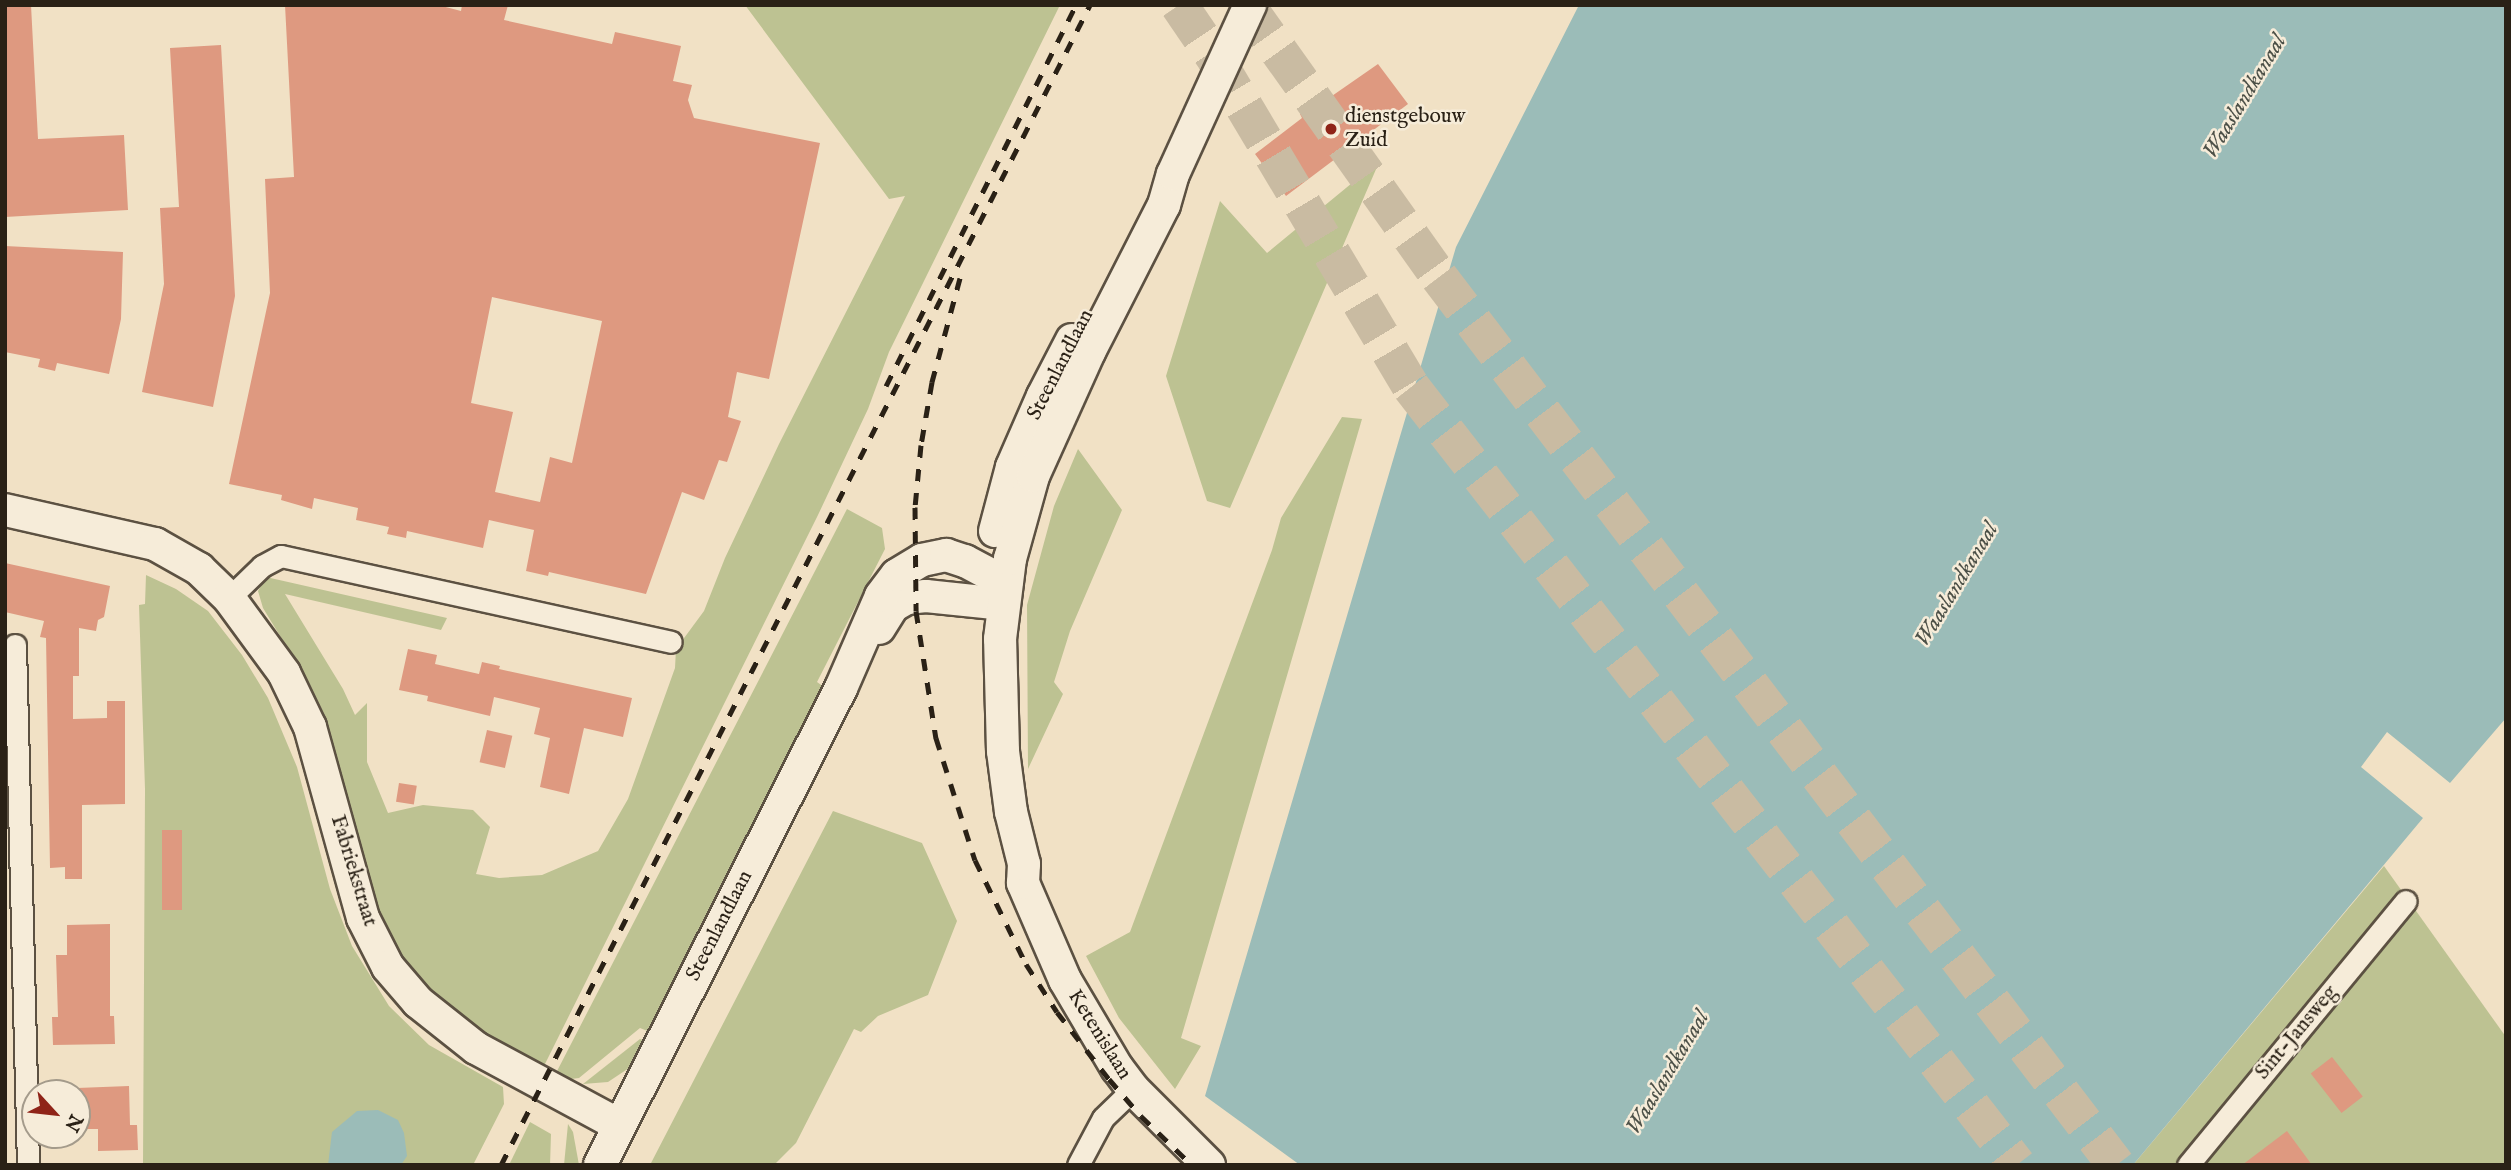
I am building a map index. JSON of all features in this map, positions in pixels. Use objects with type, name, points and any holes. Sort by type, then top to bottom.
[{"type":"main road","name":"Steenlandlaan","points":[[994,590],[1048,440],[1164,205],[1173,174],[1250,5]]},
{"type":"main road","name":"Fabriekstraat","points":[[5,510],[155,544],[199,569],[229,598],[284,673],[310,727],[363,918],[388,967],[418,1002],[476,1048],[620,1125]]},
{"type":"main road","name":"Steenlandlaan","points":[[600,1165],[841,688],[881,596],[897,575],[922,560],[946,555],[994,590]]},
{"type":"main road","name":"Steenlandlaan","points":[[841,688],[893,606],[907,598],[994,590]]},
{"type":"main road","name":"Ketenislaan","points":[[994,590],[978,687],[982,757],[994,820],[1013,875],[1023,883],[1083,1014],[1132,1089],[1209,1165]]},
{"type":"street","points":[[229,598],[262,566],[281,556],[671,642]]},
{"type":"street","points":[[15,645],[11,694],[15,990],[28,1165]]},
{"type":"street","name":"Sint-Jansweg","points":[[2188,1165],[2406,901]]},
{"type":"street","points":[[1078,1165],[1103,1118],[1132,1089]]},
{"type":"green space","points":[[745,5],[1060,5],[889,352],[868,409],[818,515],[543,1068],[461,1024],[427,992],[400,955],[366,892],[327,737],[305,677],[263,608],[258,591],[266,577],[447,618],[441,630],[285,594],[343,689],[355,715],[367,703],[367,762],[388,813],[423,805],[473,810],[490,827],[476,874],[499,878],[542,875],[598,851],[628,799],[675,668],[676,649],[704,611],[725,558],[779,444],[905,196],[889,199]]},
{"type":"green space","points":[[1380,160],[1230,508],[1207,501],[1166,376],[1220,201],[1267,253]]},
{"type":"green space","points":[[1342,417],[1362,419],[1181,1038],[1201,1046],[1175,1089],[1119,1018],[1086,956],[1130,932],[1272,550],[1281,518]]},
{"type":"green space","points":[[1078,449],[1122,510],[1070,631],[1054,682],[1063,694],[1028,769],[1027,605],[1054,506]]},
{"type":"green space","points":[[847,509],[882,528],[885,549],[817,682],[824,687],[650,1032],[640,1028],[579,1078],[555,1075]]},
{"type":"green space","points":[[146,575],[176,589],[208,611],[242,655],[268,698],[297,767],[330,889],[352,946],[389,1006],[429,1045],[503,1087],[504,1104],[473,1165],[143,1165],[145,789],[139,605],[145,604]]},
{"type":"green space","points":[[833,811],[922,843],[957,921],[928,995],[878,1016],[861,1032],[854,1029],[796,1143],[774,1165],[650,1165]]},
{"type":"green space","points":[[2384,866],[2506,1037],[2506,1165],[2133,1165]]},
{"type":"green space","points":[[640,1039],[645,1041],[629,1068],[608,1082],[583,1084]]},
{"type":"green space","points":[[530,1122],[551,1134],[550,1165],[509,1165]]},
{"type":"green space","points":[[568,1124],[573,1132],[579,1165],[564,1165]]},
{"type":"water","name":"Waaslandkanaal","points":[[1579,5],[2506,5],[2506,718],[2450,783],[2387,732],[2361,767],[2423,818],[2133,1165],[1300,1165],[1205,1096],[1456,247]]},
{"type":"water","points":[[378,1110],[398,1120],[404,1133],[407,1156],[401,1165],[328,1165],[332,1132],[357,1111]]},
{"type":"building","points":[[5,5],[31,5],[38,139],[124,135],[128,210],[5,217]]},
{"type":"building","points":[[285,5],[438,5],[461,11],[462,5],[508,5],[504,20],[612,44],[615,32],[681,46],[673,81],[692,85],[688,100],[694,118],[820,143],[769,379],[737,372],[728,417],[741,421],[727,462],[719,460],[704,500],[682,492],[646,594],[549,572],[548,576],[526,571],[534,530],[489,520],[483,548],[407,531],[406,538],[387,534],[389,527],[356,520],[358,508],[314,498],[312,509],[281,500],[282,495],[229,484],[270,293],[265,179],[294,177]],"holes":[[[492,297],[602,321],[572,463],[550,457],[540,502],[495,492],[513,412],[471,403]]]},
{"type":"building","points":[[221,45],[235,296],[213,407],[142,392],[164,284],[160,208],[179,207],[170,48]]},
{"type":"building","name":"dienstgebouw Zuid","points":[[1378,64],[1408,104],[1286,196],[1255,154],[1302,118],[1300,114],[1327,95],[1329,98]]},
{"type":"building","points":[[5,246],[123,252],[121,319],[109,374],[57,363],[55,371],[38,367],[40,359],[5,352]]},
{"type":"building","points":[[5,563],[110,586],[104,617],[98,620],[96,631],[79,628],[79,676],[73,676],[73,719],[107,718],[107,701],[125,701],[125,804],[82,805],[82,879],[65,879],[65,867],[50,868],[46,638],[40,637],[44,621],[5,612]]},
{"type":"building","points":[[408,649],[437,655],[435,664],[479,674],[482,662],[500,666],[499,669],[632,698],[623,737],[584,728],[569,794],[540,787],[550,738],[534,734],[540,708],[494,697],[490,716],[427,701],[428,696],[399,690]]},
{"type":"building","points":[[487,730],[512,736],[505,768],[480,762]]},
{"type":"building","points":[[399,783],[417,786],[414,805],[396,802]]},
{"type":"building","points":[[162,830],[182,830],[182,910],[162,910]]},
{"type":"building","points":[[110,924],[110,1016],[114,1016],[115,1044],[53,1045],[52,1017],[58,1017],[56,955],[67,955],[67,925]]},
{"type":"building","points":[[2332,1057],[2363,1096],[2342,1113],[2311,1074]]},
{"type":"building","points":[[129,1086],[130,1125],[137,1125],[138,1150],[98,1151],[98,1129],[91,1129],[91,1087]]},
{"type":"building","points":[[2287,1131],[2312,1165],[2242,1165]]},
{"type":"tunnel","points":[[1179,5],[1215,58],[1411,387],[2017,1165]]},
{"type":"tunnel","points":[[1246,5],[1439,277],[2116,1165]]},
{"type":"railway","points":[[886,386],[1076,5]]},
{"type":"railway","points":[[501,1165],[1090,5]]},
{"type":"railway","points":[[960,278],[932,382],[921,445],[915,507],[916,611],[936,738],[975,860],[1026,964],[1057,1012],[1109,1079],[1141,1116],[1192,1165]]},
{"type":"place","name":"dienstgebouw Zuid","points":[[1331,129]]}]
